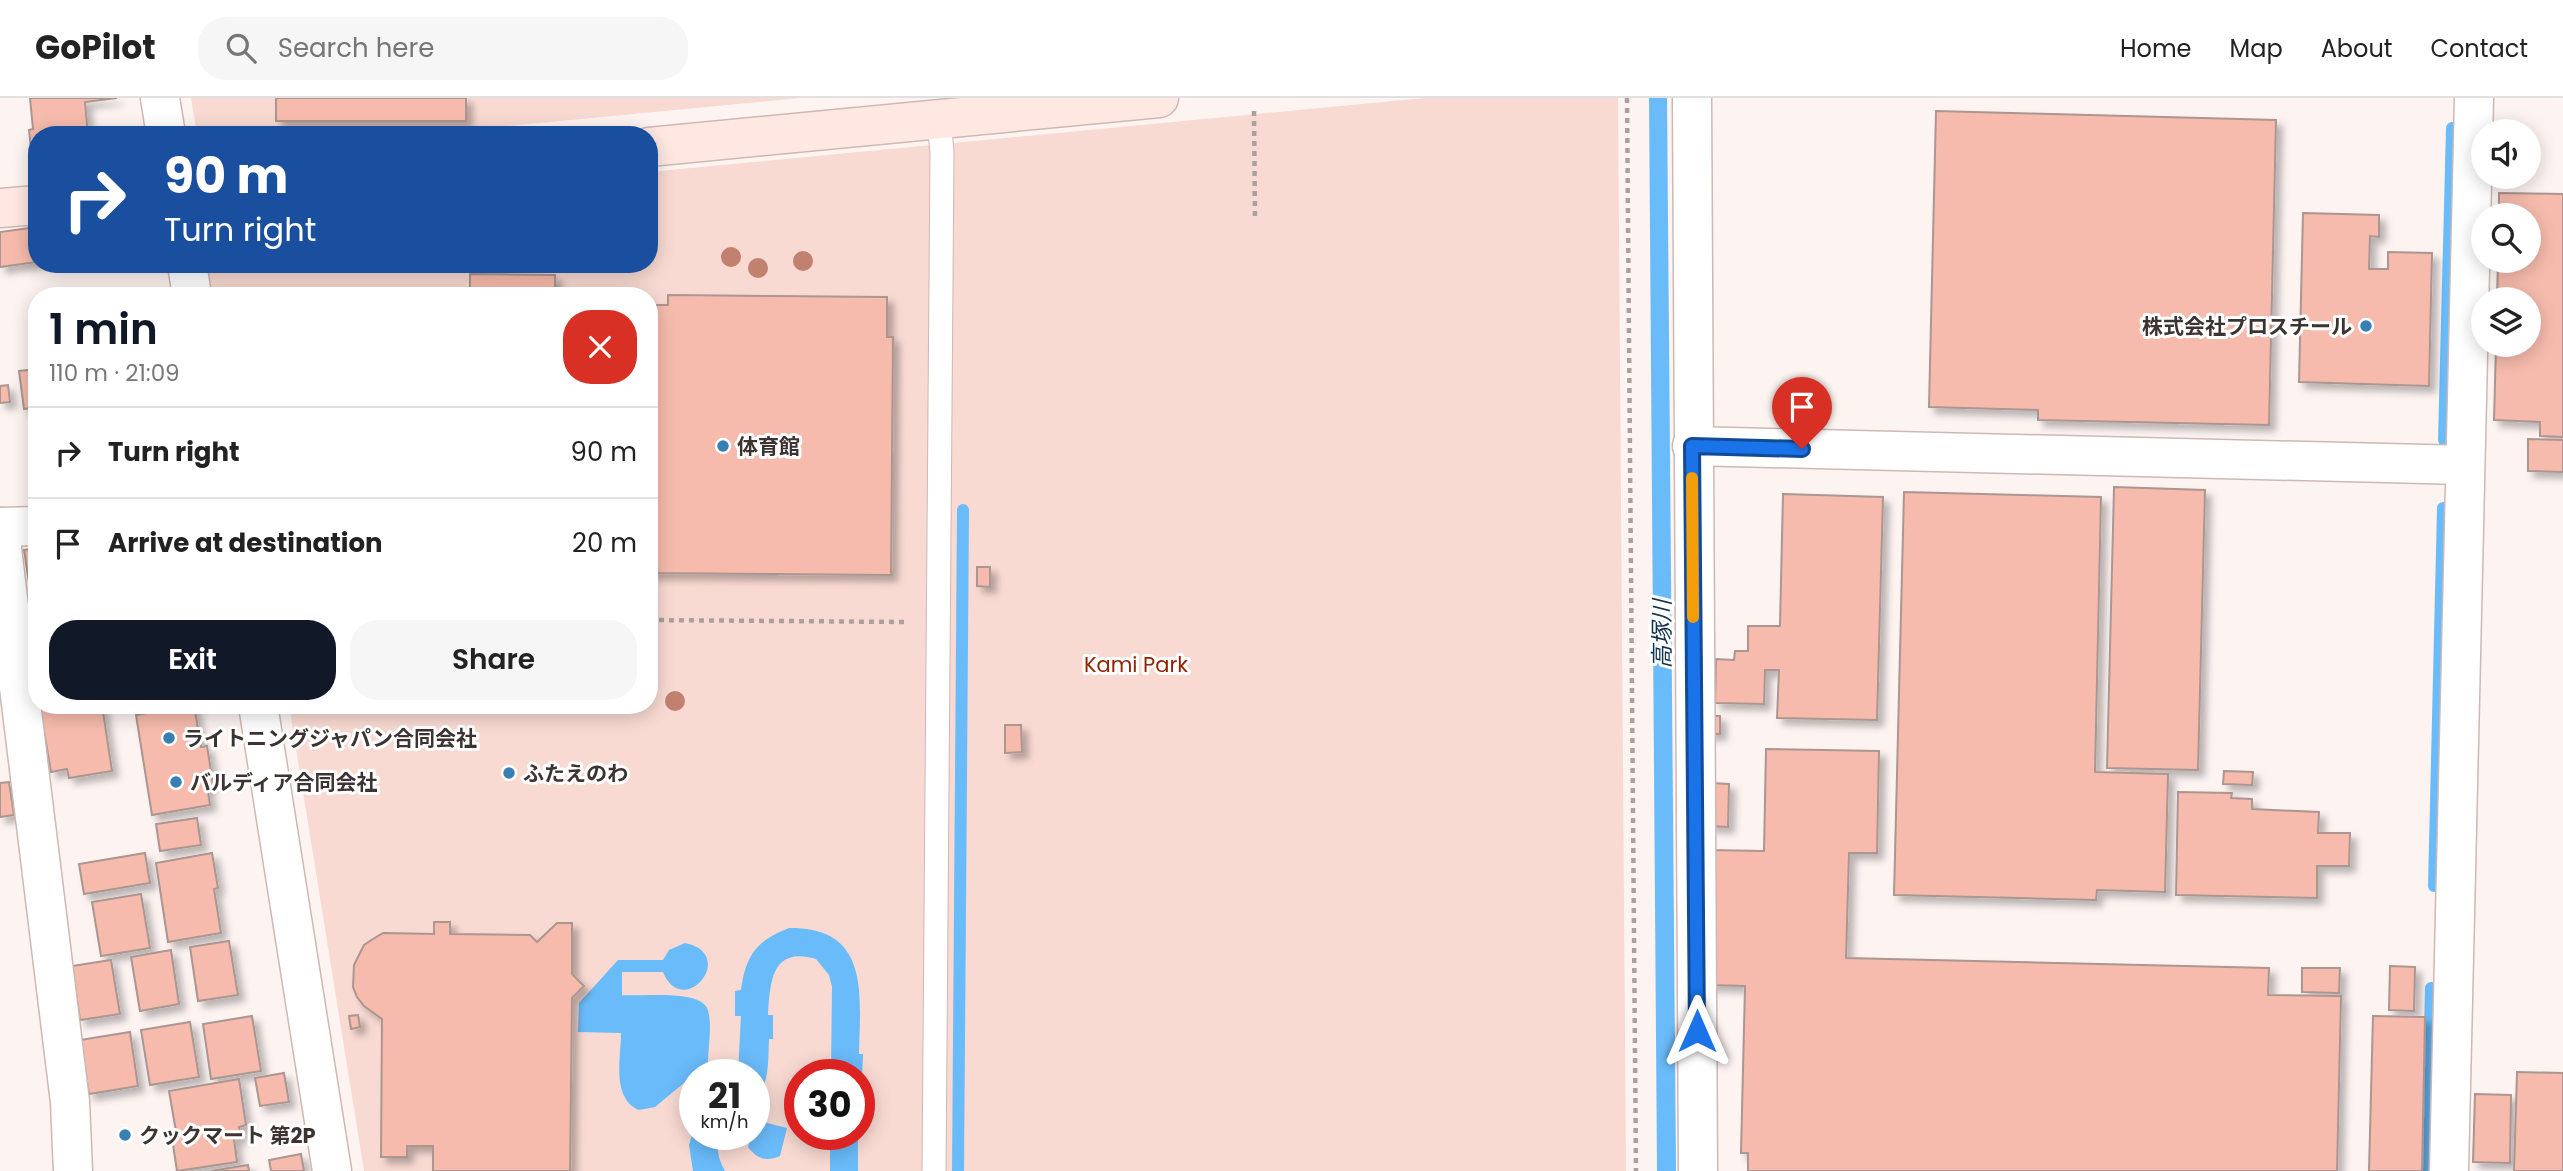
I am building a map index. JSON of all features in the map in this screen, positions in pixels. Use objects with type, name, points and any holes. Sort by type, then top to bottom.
[{"type":"street","points":[[160,98],[165,126]]},
{"type":"street","points":[[658,145],[1159,98]]},
{"type":"street","points":[[1692,98],[1698,1171]]},
{"type":"street","points":[[2449,1171],[2474,98]]},
{"type":"street","points":[[0,208],[28,206]]},
{"type":"street","points":[[1692,446],[2465,465]]},
{"type":"street","points":[[13,527],[2,549],[70,1102],[73,1171]]},
{"type":"street","points":[[259,714],[332,1171]]},
{"type":"lane","points":[[934,1171],[942,153],[939,119]]},
{"type":"path","points":[[1628,98],[1636,1171]]},
{"type":"path","points":[[1254,111],[1255,218]]},
{"type":"path","points":[[658,620],[938,623]]},
{"type":"green space","points":[[191,98],[800,98],[508,126],[196,126]]},
{"type":"green space","name":"Kami Park","points":[[1425,98],[1618,98],[1626,1171],[364,1171],[290,714],[658,714],[658,287],[209,287],[206,273],[658,273],[658,171]]},
{"type":"water","name":"高塚川","points":[[1649,98],[1667,98],[1676,1171],[1657,1171]]},
{"type":"water","points":[[789,928],[816,931],[835,939],[847,952],[855,968],[859,988],[859,1054],[863,1054],[863,1059],[831,1059],[832,987],[829,975],[816,959],[801,956],[782,963],[772,980],[768,1015],[773,1015],[773,1039],[769,1039],[768,1059],[739,1059],[741,1016],[735,1016],[735,991],[741,990],[746,967],[754,951]]},
{"type":"water","points":[[685,943],[700,949],[707,959],[707,970],[702,980],[693,987],[682,990],[672,985],[663,972],[622,972],[622,995],[681,996],[702,1002],[707,1008],[710,1020],[708,1059],[679,1059],[679,1087],[655,1107],[639,1110],[630,1104],[621,1087],[621,1033],[578,1032],[579,1003],[618,960],[663,960],[669,950]]},
{"type":"water","points":[[770,1124],[784,1127],[780,1156],[770,1159],[751,1150],[770,1150]]},
{"type":"water","points":[[690,1150],[718,1150],[725,1171],[693,1171]]},
{"type":"water","points":[[830,1150],[858,1150],[858,1171],[830,1171]]},
{"type":"building","points":[[30,98],[117,98],[85,102],[87,126],[33,126]]},
{"type":"building","points":[[276,98],[466,98],[466,121],[276,121]]},
{"type":"building","points":[[1936,111],[2276,120],[2269,425],[2038,420],[2038,410],[1929,407]]},
{"type":"building","points":[[2499,193],[2563,194],[2563,437],[2540,436],[2540,422],[2494,420],[2496,357],[2541,357],[2541,287],[2497,287],[2498,273],[2541,273],[2541,203],[2499,203]]},
{"type":"building","points":[[2303,213],[2379,215],[2379,237],[2370,236],[2369,269],[2388,269],[2388,252],[2432,253],[2429,386],[2299,382]]},
{"type":"building","points":[[28,228],[28,263],[0,267],[0,232]]},
{"type":"building","points":[[470,274],[555,275],[555,287],[470,287]]},
{"type":"building","points":[[668,295],[887,297],[887,337],[893,337],[891,575],[658,573],[658,305],[668,305]]},
{"type":"building","points":[[28,370],[28,408],[24,409],[19,371]]},
{"type":"building","points":[[8,385],[10,402],[0,403],[0,386]]},
{"type":"building","points":[[2528,439],[2563,440],[2563,472],[2528,471]]},
{"type":"building","points":[[2114,487],[2205,490],[2198,770],[2107,768]]},
{"type":"building","points":[[1904,492],[2101,497],[2095,772],[2168,774],[2165,892],[2097,890],[2096,900],[1894,895]]},
{"type":"building","points":[[1783,494],[1883,497],[1877,720],[1777,718],[1779,670],[1765,670],[1764,704],[1715,703],[1716,659],[1734,660],[1735,651],[1748,651],[1748,626],[1780,626]]},
{"type":"building","points":[[28,549],[28,576],[24,550]]},
{"type":"building","points":[[977,567],[990,567],[990,587],[977,586]]},
{"type":"building","points":[[41,714],[103,714],[112,771],[69,778],[67,769],[51,772]]},
{"type":"building","points":[[196,714],[201,747],[207,746],[213,784],[207,785],[210,805],[152,815],[136,715]]},
{"type":"building","points":[[1708,716],[1720,716],[1720,734],[1707,734]]},
{"type":"building","points":[[1005,725],[1021,725],[1022,752],[1005,753]]},
{"type":"building","points":[[1766,749],[1879,751],[1877,853],[1849,853],[1846,958],[2269,968],[2268,995],[2341,996],[2337,1171],[1748,1171],[1748,1153],[1741,1153],[1745,986],[1706,985],[1709,850],[1764,851]]},
{"type":"building","points":[[2224,771],[2253,772],[2252,785],[2223,784]]},
{"type":"building","points":[[9,782],[14,815],[0,817],[0,783]]},
{"type":"building","points":[[1709,783],[1729,784],[1728,827],[1708,826]]},
{"type":"building","points":[[2178,792],[2232,793],[2231,798],[2252,799],[2252,809],[2319,812],[2318,833],[2350,833],[2349,866],[2317,866],[2317,898],[2176,895]]},
{"type":"building","points":[[197,818],[201,845],[160,851],[156,824]]},
{"type":"building","points":[[145,853],[150,883],[84,894],[79,864]]},
{"type":"building","points":[[212,853],[221,933],[168,942],[156,863]]},
{"type":"building","points":[[141,894],[150,948],[101,956],[92,902]]},
{"type":"building","points":[[434,922],[450,922],[450,934],[530,935],[537,942],[557,923],[572,923],[572,974],[584,986],[572,998],[570,1171],[433,1171],[433,1146],[407,1146],[407,1157],[381,1157],[382,1019],[364,1006],[357,997],[353,987],[354,965],[364,945],[383,933],[434,934]]},
{"type":"building","points":[[229,941],[238,995],[198,1001],[190,947]]},
{"type":"building","points":[[171,950],[179,1004],[140,1011],[131,957]]},
{"type":"building","points":[[111,960],[120,1014],[80,1020],[72,966]]},
{"type":"building","points":[[2390,966],[2415,967],[2414,1011],[2389,1010]]},
{"type":"building","points":[[2302,968],[2340,968],[2339,993],[2302,992]]},
{"type":"building","points":[[358,1015],[360,1027],[351,1029],[349,1016]]},
{"type":"building","points":[[252,1016],[261,1071],[211,1079],[203,1024]]},
{"type":"building","points":[[2373,1016],[2425,1017],[2422,1171],[2369,1171]]},
{"type":"building","points":[[190,1022],[199,1077],[150,1085],[141,1030]]},
{"type":"building","points":[[130,1032],[138,1086],[89,1094],[80,1040]]},
{"type":"building","points":[[2517,1072],[2563,1073],[2563,1171],[2514,1171]]},
{"type":"building","points":[[284,1073],[289,1102],[260,1106],[255,1078]]},
{"type":"building","points":[[239,1079],[246,1125],[239,1127],[241,1137],[234,1139],[237,1162],[177,1171],[172,1138],[177,1137],[169,1091]]},
{"type":"building","points":[[2475,1094],[2511,1095],[2510,1163],[2473,1162]]},
{"type":"building","points":[[301,1154],[304,1171],[271,1171],[269,1160]]},
{"type":"building","points":[[248,1165],[249,1171],[211,1171]]},
{"type":"waterway","points":[[2444,440],[2452,128]]},
{"type":"waterway","points":[[2434,886],[2443,508]]},
{"type":"waterway","points":[[958,1171],[963,510]]},
{"type":"waterway","points":[[2427,1171],[2431,988]]},
{"type":"slow traffic","points":[[1692,478],[1693,617]]},
{"type":"place","name":"株式会社プロスチール","points":[[2366,326]]},
{"type":"place","name":"体育館","points":[[723,446]]},
{"type":"place","name":"ライトニングジャパン合同会社","points":[[169,738]]},
{"type":"place","name":"ふたえのわ","points":[[509,773]]},
{"type":"place","name":"バルディア合同会社","points":[[176,782]]},
{"type":"place","name":"クックマート 第2P","points":[[125,1135]]},
{"type":"route","points":[[1697,1031],[1692,446],[1802,449]]}]
